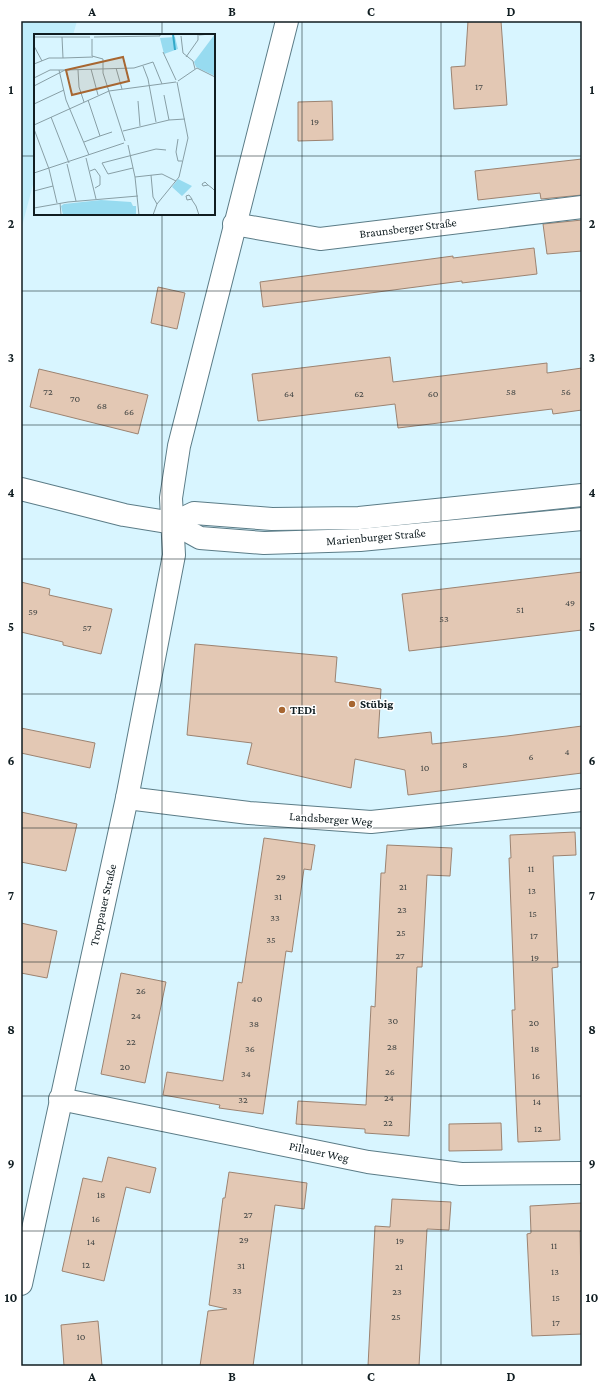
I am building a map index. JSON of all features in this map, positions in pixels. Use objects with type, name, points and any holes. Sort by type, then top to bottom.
[{"type":"street","points":[[173,523],[171,498],[179,446],[234,224],[287,21]]},
{"type":"street","name":"Braunsberger Straße","points":[[234,224],[320,239],[582,207]]},
{"type":"street","name":"Marienburger Straße","points":[[21,489],[124,515],[173,523],[200,538],[264,543],[360,540],[582,519]]},
{"type":"street","name":"Marienburger Straße","points":[[173,523],[194,513],[272,519],[359,518],[582,495]]},
{"type":"street","name":"Troppauer Straße","points":[[21,1284],[60,1099],[127,798],[174,555],[173,523]]},
{"type":"street","name":"Landsberger Weg","points":[[127,798],[249,813],[370,822],[582,800]]},
{"type":"street","name":"Pillauer Weg","points":[[60,1099],[368,1162],[461,1174],[582,1173]]},
{"type":"shaded area","points":[[21,21],[77,21],[73,34],[34,34],[34,181],[21,230]]},
{"type":"building","points":[[468,21],[501,21],[507,105],[454,109],[451,67],[465,66]]},
{"type":"building","points":[[332,101],[333,140],[298,141],[298,102]]},
{"type":"building","points":[[582,159],[582,195],[541,199],[540,193],[478,200],[475,171]]},
{"type":"building","points":[[582,220],[582,251],[547,254],[543,224]]},
{"type":"building","points":[[534,248],[537,274],[462,283],[462,281],[263,307],[260,282],[453,256],[453,258]]},
{"type":"building","points":[[158,287],[185,293],[177,329],[151,323]]},
{"type":"building","points":[[390,357],[393,382],[547,363],[547,373],[582,368],[582,410],[553,414],[552,409],[398,428],[395,404],[258,421],[252,374]]},
{"type":"building","points":[[39,369],[148,395],[138,434],[30,407]]},
{"type":"building","points":[[582,572],[582,630],[409,651],[402,594]]},
{"type":"building","points":[[21,582],[50,589],[49,595],[112,609],[101,654],[63,645],[63,642],[21,632]]},
{"type":"building","points":[[195,644],[337,657],[335,682],[381,689],[378,738],[431,732],[432,744],[582,726],[582,773],[408,795],[405,770],[355,759],[351,788],[247,764],[252,743],[187,735]]},
{"type":"building","points":[[21,728],[95,743],[90,768],[21,753]]},
{"type":"building","points":[[21,812],[77,824],[66,871],[21,862]]},
{"type":"building","points":[[575,832],[576,855],[553,856],[558,967],[552,968],[560,1140],[518,1142],[512,1010],[515,1010],[509,858],[511,858],[510,835]]},
{"type":"building","points":[[264,838],[315,845],[311,870],[304,869],[292,952],[286,951],[263,1114],[219,1108],[220,1105],[163,1095],[167,1072],[223,1081],[238,982],[242,983]]},
{"type":"building","points":[[387,845],[452,848],[450,876],[427,875],[422,967],[417,967],[409,1136],[365,1133],[365,1129],[296,1124],[298,1101],[366,1105],[371,1006],[375,1007],[381,873],[385,873]]},
{"type":"building","points":[[21,923],[57,931],[47,978],[21,973]]},
{"type":"building","points":[[121,973],[166,982],[145,1083],[101,1074]]},
{"type":"building","points":[[501,1123],[502,1150],[449,1151],[449,1124]]},
{"type":"building","points":[[108,1157],[156,1168],[150,1193],[126,1187],[104,1281],[62,1271],[83,1178],[102,1182]]},
{"type":"building","points":[[229,1172],[307,1183],[304,1209],[275,1205],[253,1366],[200,1366],[208,1311],[227,1309],[209,1305],[223,1198],[225,1198]]},
{"type":"building","points":[[392,1199],[451,1202],[449,1230],[427,1229],[419,1366],[368,1366],[375,1226],[390,1227]]},
{"type":"building","points":[[582,1203],[582,1231],[580,1231],[582,1334],[532,1336],[527,1234],[531,1233],[530,1206]]},
{"type":"building","points":[[98,1321],[102,1366],[64,1366],[61,1325]]},
{"type":"place","name":"Stübig","points":[[352,704]]},
{"type":"place","name":"TEDi","points":[[282,710]]}]
